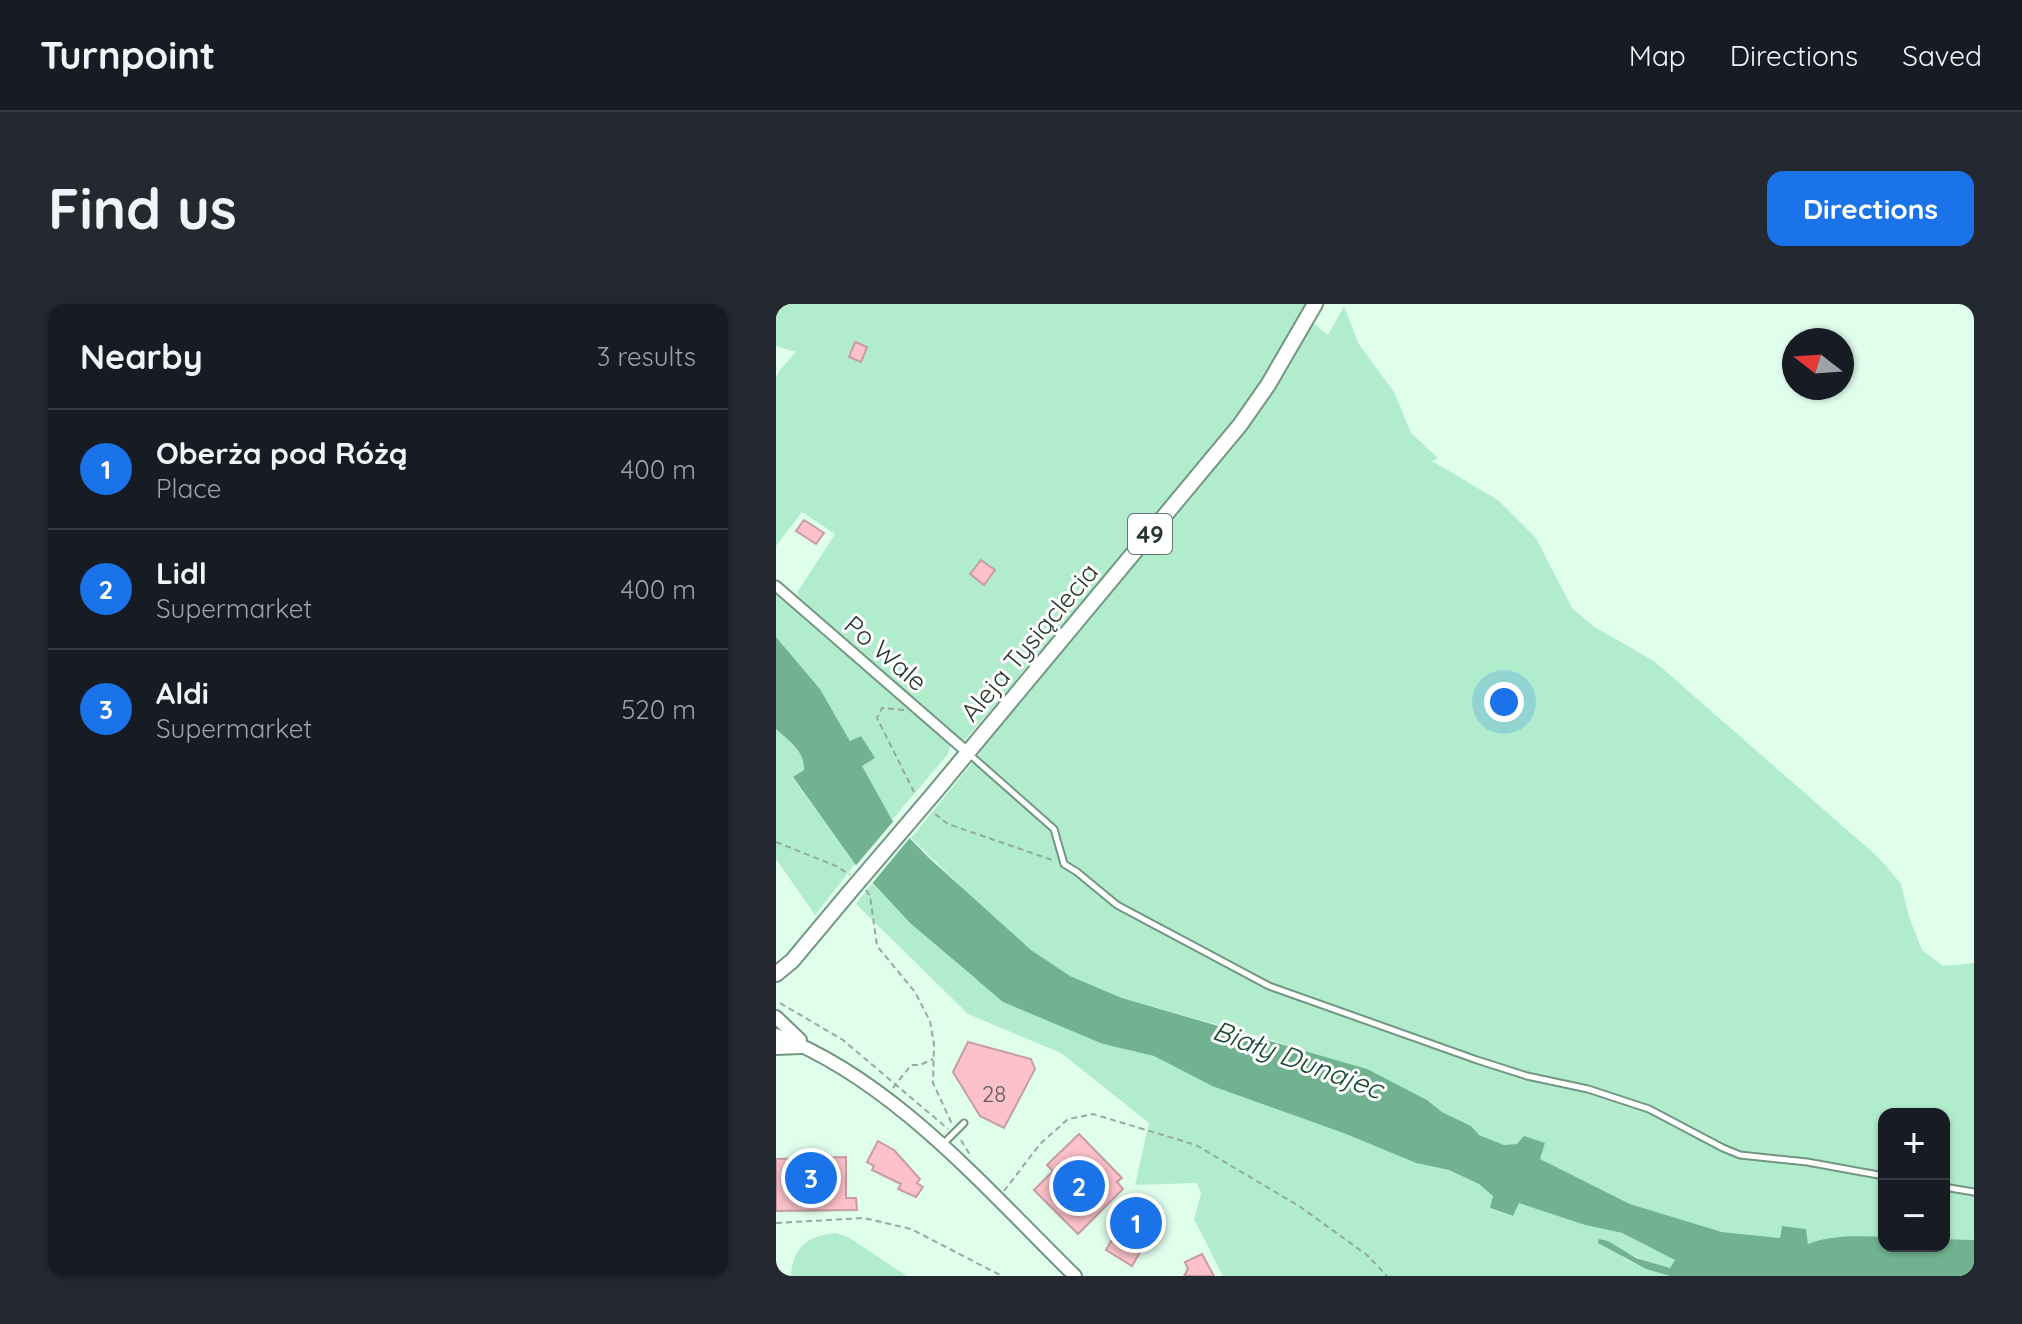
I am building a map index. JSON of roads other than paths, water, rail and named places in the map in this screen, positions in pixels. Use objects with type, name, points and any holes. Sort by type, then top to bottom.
[{"type":"main road","name":"Aleja Tysiąclecia","points":[[776,988],[792,961],[852,888],[1240,425],[1268,385],[1315,304]]},
{"type":"main road","name":"Aleja Tysiąclecia","points":[[776,974],[792,961]]},
{"type":"street","name":"Po Wale","points":[[776,586],[967,752]]},
{"type":"street","points":[[776,1017],[809,1047],[888,1100],[941,1146],[1075,1276]]},
{"type":"street","points":[[776,1035],[809,1047]]},
{"type":"street","points":[[776,1048],[809,1047]]},
{"type":"lane","points":[[967,752],[1054,829],[1064,864],[1103,895],[1187,944],[1269,986],[1477,1060],[1527,1076],[1588,1089],[1649,1109],[1740,1155],[1807,1162],[1878,1175]]},
{"type":"lane","points":[[941,1146],[964,1123]]},
{"type":"lane","points":[[1950,1188],[1974,1192]]},
{"type":"water","name":"Biały Dunajec","points":[[776,637],[820,689],[850,741],[861,736],[875,758],[862,766],[892,820],[928,857],[1031,950],[1070,976],[1122,998],[1367,1069],[1427,1100],[1442,1112],[1471,1126],[1479,1135],[1504,1145],[1517,1144],[1524,1136],[1545,1143],[1540,1159],[1630,1204],[1722,1232],[1780,1238],[1782,1226],[1806,1229],[1808,1244],[1855,1236],[1878,1237],[1878,1252],[1950,1252],[1950,1239],[1974,1240],[1974,1276],[1670,1276],[1646,1269],[1598,1243],[1599,1239],[1608,1241],[1636,1258],[1670,1268],[1675,1260],[1622,1233],[1585,1225],[1519,1203],[1513,1216],[1490,1208],[1493,1196],[1479,1184],[1449,1170],[1416,1163],[1346,1134],[1212,1086],[1154,1056],[1103,1044],[1003,1002],[910,923],[855,864],[793,777],[804,770],[802,757],[776,729]]},
{"type":"place","name":"Aldi","points":[[811,1178]]},
{"type":"place","name":"Lidl","points":[[1079,1186]]},
{"type":"place","name":"Oberża pod Różą","points":[[1136,1223]]}]
